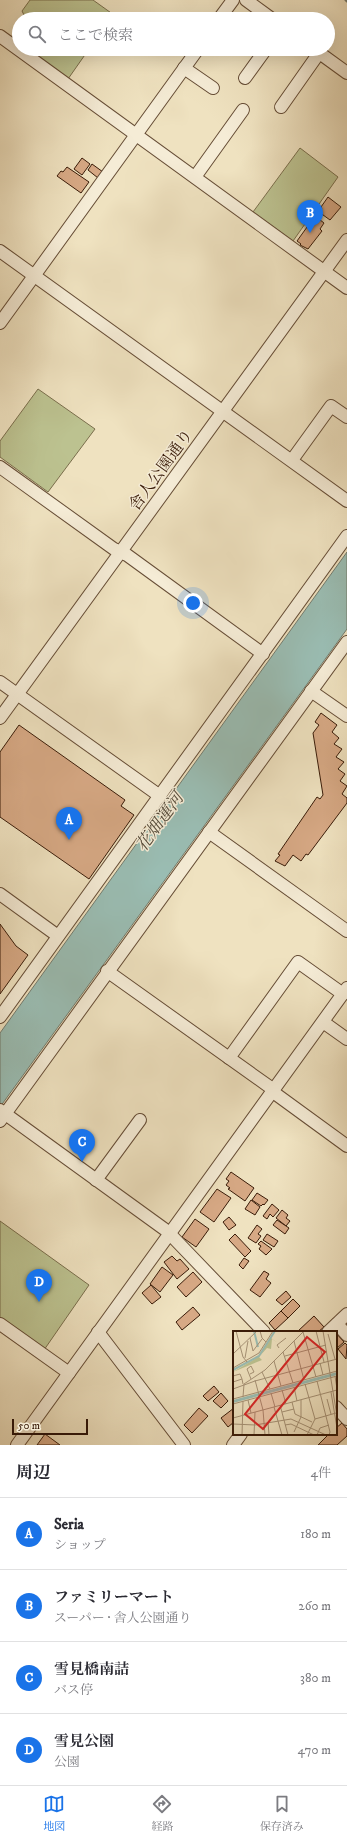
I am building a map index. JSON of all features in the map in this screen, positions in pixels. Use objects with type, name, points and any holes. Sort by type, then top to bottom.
[{"type":"street","points":[[224,12],[233,0]]},
{"type":"street","points":[[246,0],[262,12]]},
{"type":"street","points":[[0,36],[12,45]]},
{"type":"street","points":[[28,56],[347,288]]},
{"type":"street","points":[[0,324],[193,56]]},
{"type":"street","points":[[245,78],[261,56]]},
{"type":"street","points":[[281,107],[313,56]]},
{"type":"street","points":[[323,56],[347,73]]},
{"type":"street","points":[[184,68],[213,88]]},
{"type":"street","points":[[195,177],[243,110]]},
{"type":"street","name":"舎人公園通り","points":[[0,718],[347,240]]},
{"type":"street","points":[[0,251],[347,501]]},
{"type":"street","points":[[292,460],[331,406],[347,417]]},
{"type":"street","points":[[0,467],[262,654]]},
{"type":"street","points":[[0,1017],[347,536]]},
{"type":"street","points":[[263,1331],[170,1234],[2,1114],[347,642]]},
{"type":"street","points":[[0,682],[160,796]]},
{"type":"street","points":[[311,691],[347,716]]},
{"type":"street","points":[[209,832],[347,931]]},
{"type":"street","points":[[0,894],[58,936]]},
{"type":"street","points":[[17,1445],[345,991],[298,962],[229,1058]]},
{"type":"street","points":[[107,971],[229,1058],[347,1146]]},
{"type":"street","points":[[323,1022],[347,1039]]},
{"type":"street","points":[[96,1180],[140,1120]]},
{"type":"street","points":[[347,1314],[332,1328],[347,1335]]},
{"type":"street","points":[[0,1324],[68,1373]]},
{"type":"street","points":[[98,1332],[184,1445]]},
{"type":"street","points":[[337,1408],[347,1419]]},
{"type":"street","points":[[233,1445],[240,1435]]},
{"type":"green space","points":[[30,0],[93,0],[110,12],[22,12]]},
{"type":"green space","points":[[37,56],[84,56],[68,79]]},
{"type":"green space","points":[[300,148],[338,177],[293,241],[253,212]]},
{"type":"green space","points":[[38,389],[95,429],[48,492],[0,457],[0,441]]},
{"type":"green space","points":[[0,1221],[89,1285],[44,1350],[0,1318]]},
{"type":"water","name":"花畑運河","points":[[347,552],[347,629],[0,1107],[0,1033]]},
{"type":"building","points":[[82,158],[90,164],[82,175],[74,169]]},
{"type":"building","points":[[92,164],[103,172],[98,178],[88,170]]},
{"type":"building","points":[[67,167],[89,182],[81,193],[57,176]]},
{"type":"building","points":[[328,197],[341,207],[330,220],[319,212]]},
{"type":"building","points":[[315,216],[324,223],[320,229],[322,231],[308,249],[300,245],[301,244],[297,241]]},
{"type":"building","points":[[321,713],[337,725],[332,732],[339,738],[334,744],[342,749],[336,757],[344,762],[338,769],[345,774],[340,781],[347,786],[342,794],[347,798],[347,803],[308,855],[306,854],[301,861],[293,855],[285,866],[275,861],[280,855],[278,854],[317,797],[320,799],[323,795],[313,733],[319,725],[315,722]]},
{"type":"building","points":[[19,725],[125,800],[121,806],[134,815],[89,879],[0,817],[0,752]]},
{"type":"building","points":[[0,924],[16,946],[28,955],[0,994]]},
{"type":"building","points":[[231,1172],[254,1188],[245,1201],[228,1189],[230,1188],[226,1185],[229,1181],[226,1179]]},
{"type":"building","points":[[217,1189],[231,1198],[214,1222],[200,1212]]},
{"type":"building","points":[[257,1193],[268,1200],[264,1205],[263,1204],[261,1206],[252,1200]]},
{"type":"building","points":[[251,1200],[260,1207],[255,1215],[245,1209]]},
{"type":"building","points":[[272,1204],[279,1210],[273,1217],[270,1214],[267,1219],[263,1216]]},
{"type":"building","points":[[282,1210],[288,1215],[286,1218],[290,1221],[286,1226],[276,1218]]},
{"type":"building","points":[[229,1217],[236,1225],[229,1230],[223,1222]]},
{"type":"building","points":[[195,1219],[209,1229],[196,1247],[182,1237]]},
{"type":"building","points":[[277,1220],[289,1228],[285,1234],[273,1225]]},
{"type":"building","points":[[257,1225],[262,1229],[258,1234],[261,1236],[256,1243],[248,1238]]},
{"type":"building","points":[[235,1234],[251,1251],[245,1257],[229,1240]]},
{"type":"building","points":[[267,1234],[278,1241],[274,1247],[263,1240]]},
{"type":"building","points":[[261,1241],[272,1249],[266,1255],[259,1249],[261,1246],[258,1244]]},
{"type":"building","points":[[172,1256],[177,1261],[180,1259],[189,1269],[177,1279],[164,1262]]},
{"type":"building","points":[[244,1258],[249,1261],[243,1269],[239,1265]]},
{"type":"building","points":[[162,1267],[173,1275],[160,1292],[150,1284]]},
{"type":"building","points":[[264,1271],[269,1274],[266,1279],[271,1283],[260,1297],[250,1290]]},
{"type":"building","points":[[193,1272],[202,1282],[186,1297],[177,1287]]},
{"type":"building","points":[[151,1285],[161,1297],[152,1304],[142,1293]]},
{"type":"building","points":[[286,1291],[291,1297],[282,1305],[276,1300]]},
{"type":"building","points":[[293,1299],[300,1306],[288,1318],[281,1311]]},
{"type":"building","points":[[193,1307],[200,1315],[182,1330],[176,1322]]},
{"type":"building","points":[[281,1311],[288,1318],[275,1330],[269,1323]]},
{"type":"building","points":[[314,1316],[324,1327],[319,1331],[298,1331]]},
{"type":"building","points":[[337,1334],[344,1342],[337,1348]]},
{"type":"building","points":[[345,1343],[347,1345],[346,1359],[338,1349]]},
{"type":"building","points":[[214,1386],[219,1392],[208,1401],[203,1396]]},
{"type":"building","points":[[221,1393],[228,1401],[221,1408],[213,1401]]},
{"type":"building","points":[[199,1408],[208,1416],[192,1433],[184,1425]]},
{"type":"building","points":[[233,1409],[233,1423],[228,1427],[221,1418]]},
{"type":"building","points":[[342,1423],[347,1429],[347,1436],[337,1445],[318,1445],[328,1435],[337,1435],[337,1427]]},
{"type":"building","points":[[45,1434],[60,1445],[37,1445]]},
{"type":"place","name":"ファミリーマート","points":[[310,233]]},
{"type":"place","name":"Seria","points":[[69,840]]},
{"type":"place","name":"雪見橋南詰","points":[[82,1162]]},
{"type":"place","name":"雪見公園","points":[[39,1302]]}]
